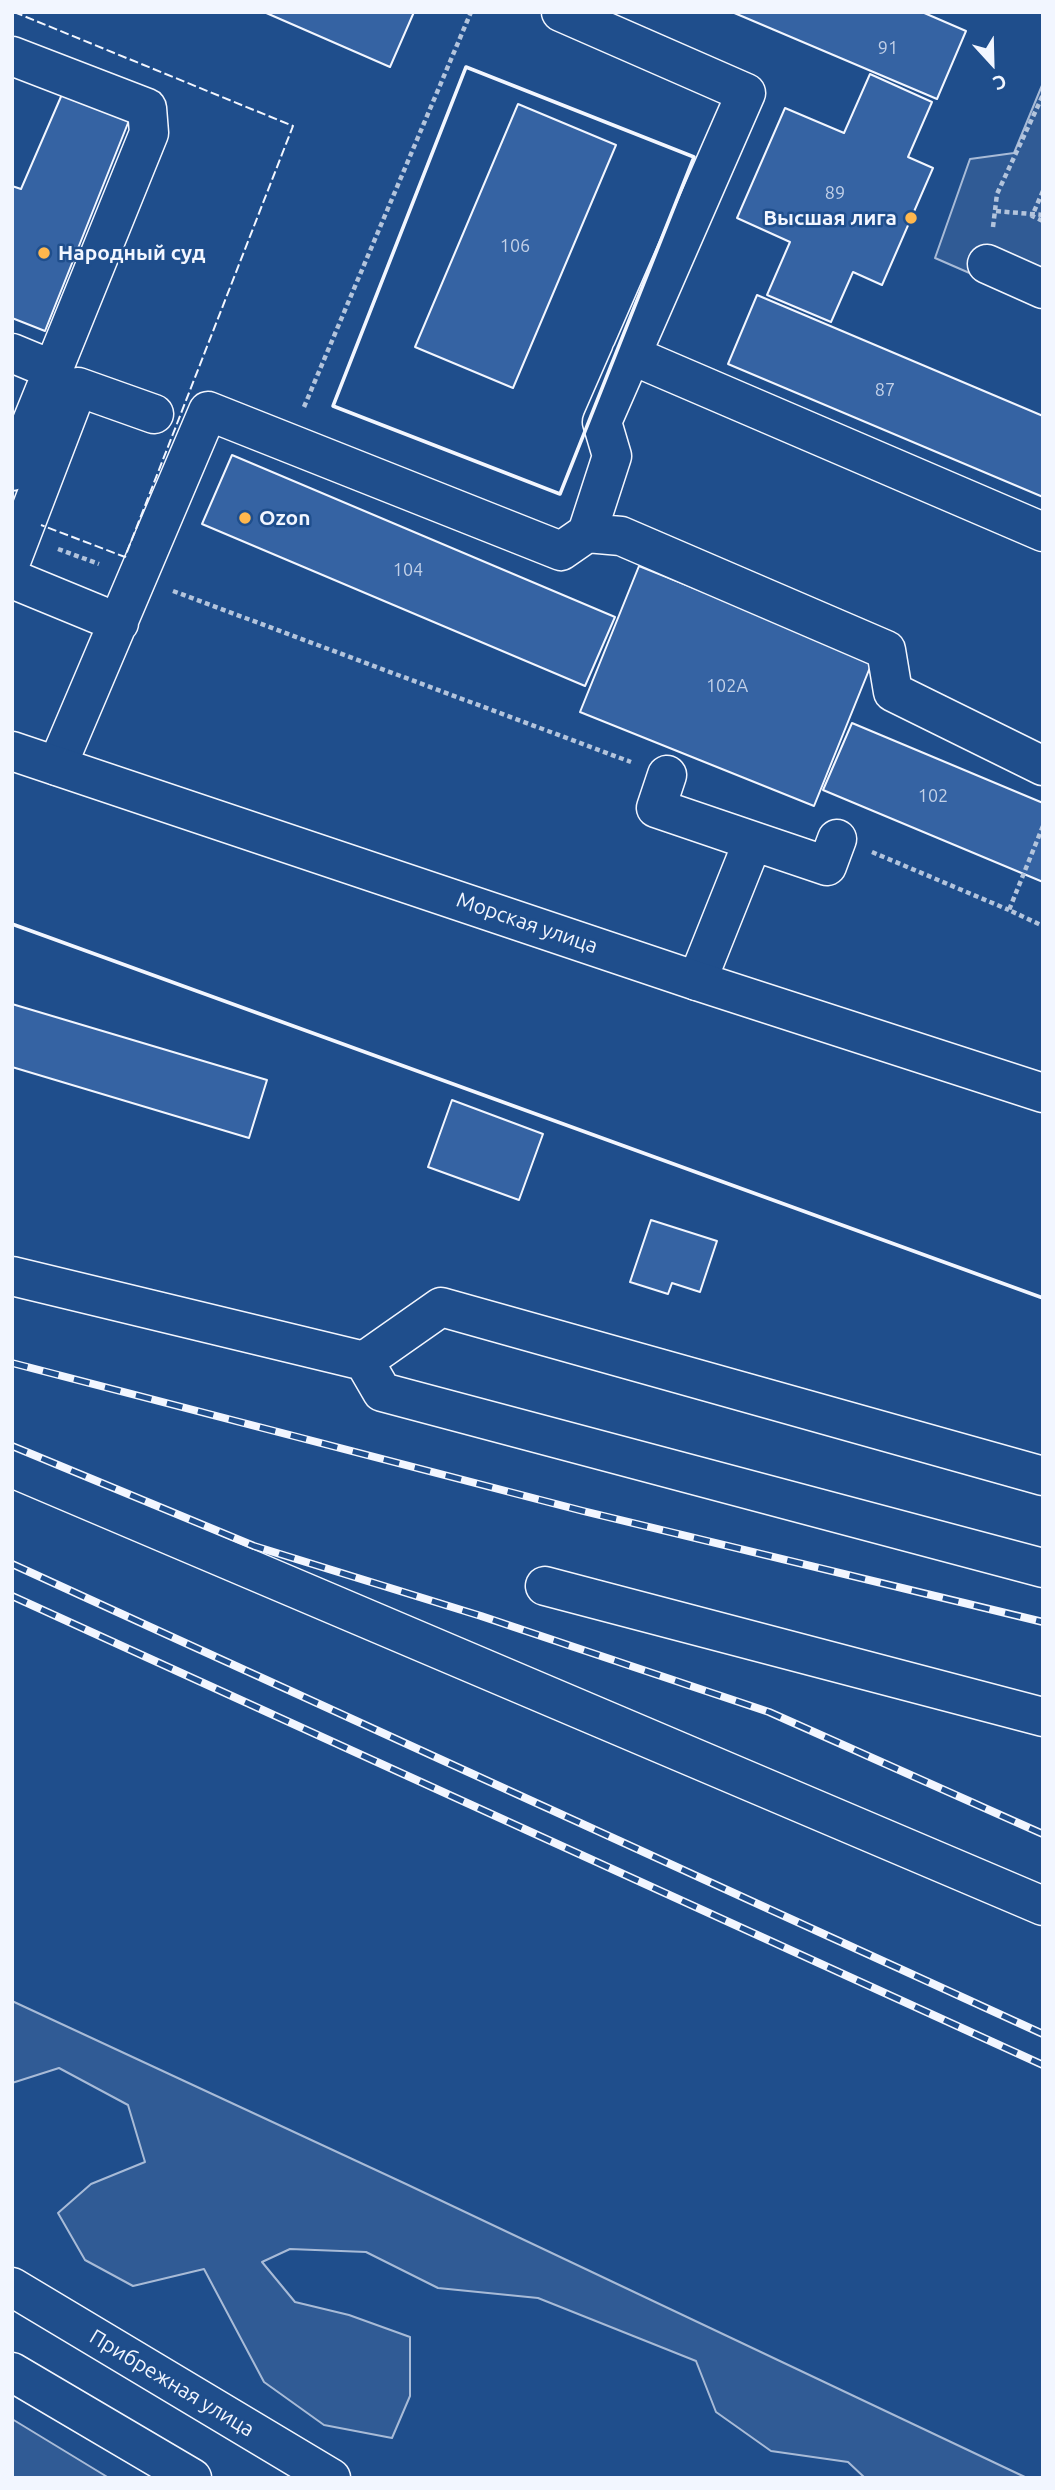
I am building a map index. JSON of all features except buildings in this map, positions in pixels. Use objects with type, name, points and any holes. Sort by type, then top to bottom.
[{"type":"main road","points":[[57,766],[208,411],[561,551],[587,533],[612,456],[602,422],[746,93],[561,12]]},
{"type":"main road","points":[[12,56],[147,108],[149,134],[15,456]]},
{"type":"main road","points":[[987,264],[1043,289]]},
{"type":"main road","points":[[12,354],[53,370]]},
{"type":"main road","points":[[631,355],[1043,532]]},
{"type":"main road","points":[[17,547],[78,387],[154,414]]},
{"type":"main road","points":[[587,533],[621,536],[886,650],[893,692],[1043,766]]},
{"type":"main road","points":[[12,579],[119,623]]},
{"type":"main road","name":"Морская улица","points":[[12,751],[697,981],[1043,1093]]},
{"type":"main road","points":[[667,775],[656,808],[827,866],[837,839]]},
{"type":"main road","points":[[697,981],[753,841]]},
{"type":"main road","points":[[12,1276],[364,1361],[382,1392],[1043,1568]]},
{"type":"main road","points":[[364,1361],[441,1307],[1043,1476]]},
{"type":"main road","points":[[12,1468],[1043,1906]]},
{"type":"main road","points":[[545,1586],[1043,1717]]},
{"type":"main road","name":"Прибрежная улица","points":[[12,2287],[331,2478]]},
{"type":"main road","points":[[12,2372],[192,2478]]},
{"type":"path","points":[[288,443],[471,12]]},
{"type":"path","points":[[987,264],[997,194],[1043,95]]},
{"type":"path","points":[[1032,216],[1043,191]]},
{"type":"path","points":[[996,211],[1043,215]]},
{"type":"path","points":[[1032,216],[1043,221]]},
{"type":"path","points":[[17,547],[138,578],[667,775]]},
{"type":"path","points":[[1009,910],[1043,826]]},
{"type":"path","points":[[837,839],[907,864],[1043,926]]},
{"type":"shaded area","points":[[1043,83],[1043,305],[935,258],[970,159],[1014,153]]},
{"type":"shaded area","points":[[12,2001],[1027,2478],[865,2478],[848,2462],[771,2451],[716,2412],[696,2361],[538,2298],[438,2288],[366,2252],[290,2249],[262,2262],[295,2302],[349,2315],[410,2337],[410,2396],[392,2438],[324,2425],[264,2382],[204,2269],[133,2286],[85,2260],[58,2213],[91,2184],[145,2162],[128,2105],[59,2068],[12,2083]]},
{"type":"shaded area","points":[[12,2419],[109,2478],[12,2478]]},
{"type":"railway","points":[[12,1363],[583,1511],[1043,1622]]},
{"type":"railway","points":[[12,1446],[254,1546],[481,1616],[769,1712],[1043,1834]]},
{"type":"railway","points":[[12,1564],[1043,2034]]},
{"type":"railway","points":[[12,1596],[1043,2065]]},
{"type":"fence","points":[[14,12],[293,126],[125,557],[41,525]]},
{"type":"wall","points":[[466,67],[694,157],[560,494],[333,406],[466,67]]},
{"type":"wall","points":[[12,924],[1043,1298]]},
{"type":"place","name":"Высшая лига","points":[[911,218]]},
{"type":"place","name":"Народный суд","points":[[44,253]]},
{"type":"place","name":"Ozon","points":[[245,518]]}]
